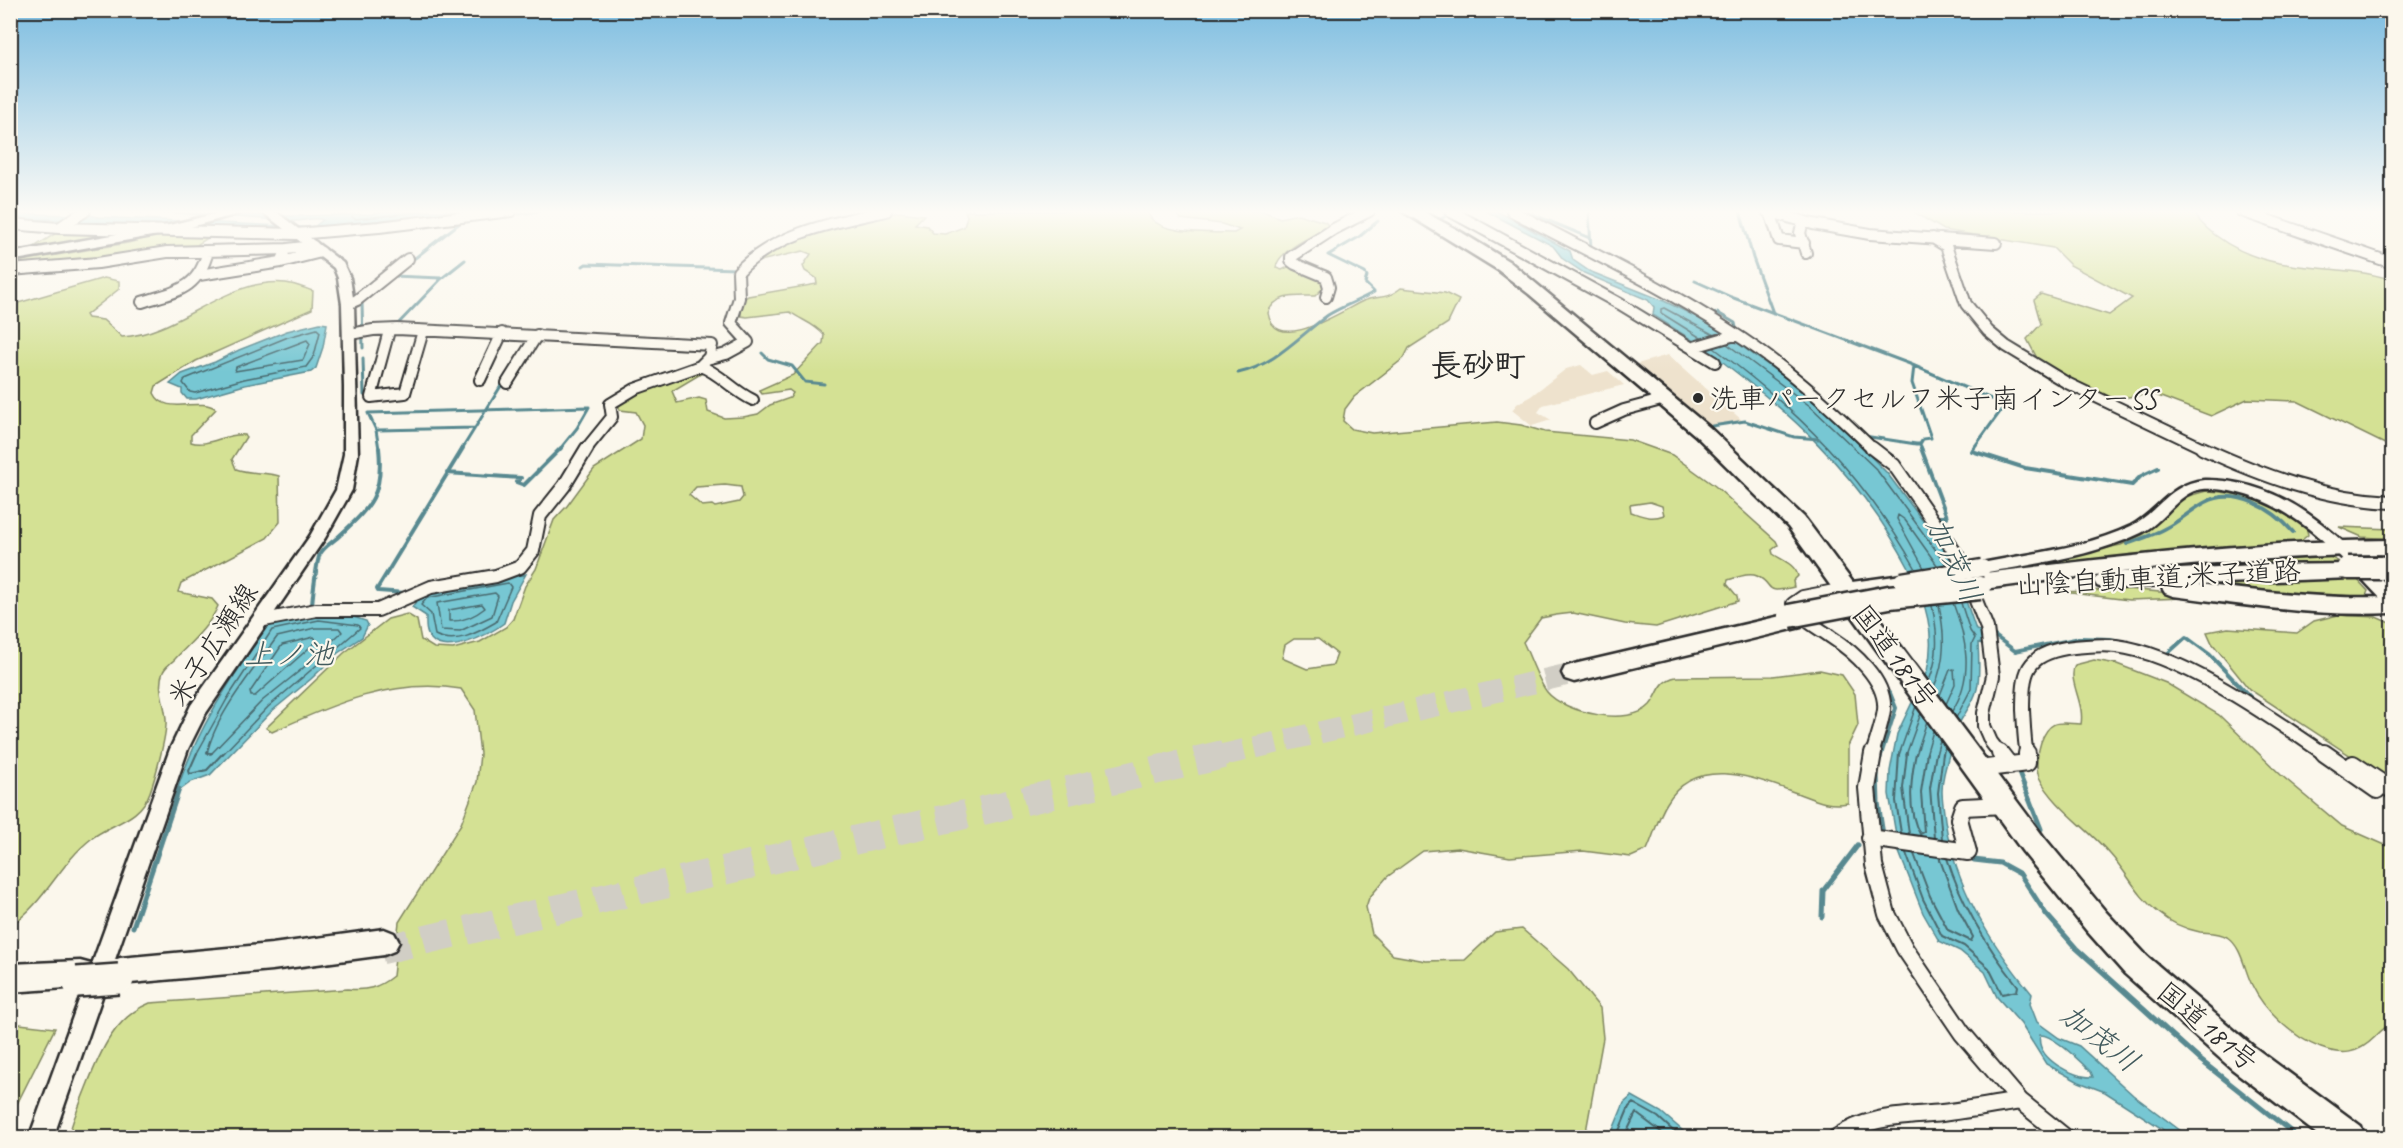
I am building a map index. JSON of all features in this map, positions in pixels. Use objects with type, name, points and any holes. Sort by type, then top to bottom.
[{"type":"highway","name":"国道181号","points":[[1491,265],[1661,400]]},
{"type":"highway","name":"国道181号","points":[[1502,265],[1661,400],[1744,483],[1837,590],[1973,767],[2050,887],[2108,954],[2201,1040],[2328,1137]]},
{"type":"highway","points":[[1980,582],[2088,567],[2338,546],[2392,547]]},
{"type":"highway","name":"山陰自動車道;米子道路","points":[[1572,670],[1791,619],[1980,582],[2116,580],[2350,570]]},
{"type":"highway","name":"山陰自動車道;米子道路","points":[[1791,619],[1896,589],[1980,582],[2112,575],[2388,570]]},
{"type":"highway","points":[[2116,580],[2273,601],[2351,606],[2392,605]]},
{"type":"highway","name":"国道181号","points":[[1998,805],[2064,885],[2136,965],[2243,1058],[2349,1137]]},
{"type":"highway","points":[[10,985],[268,965],[382,946]]},
{"type":"highway","points":[[10,978],[79,978]]},
{"type":"main road","name":"米子広瀬線","points":[[41,1137],[179,749],[198,710],[317,538],[344,490],[351,454],[350,334],[344,278],[337,265]]},
{"type":"main road","points":[[1980,582],[2105,542],[2140,528],[2177,494],[2194,486],[2212,485],[2244,489],[2280,501],[2301,513],[2392,600]]},
{"type":"main road","points":[[1837,590],[1896,589]]},
{"type":"street","points":[[10,270],[78,265]]},
{"type":"street","points":[[199,275],[203,265]]},
{"type":"street","points":[[142,302],[180,288],[199,275],[270,265]]},
{"type":"street","points":[[348,304],[357,300],[401,265]]},
{"type":"street","points":[[259,621],[320,609],[378,610],[431,587],[496,576],[520,567],[533,551],[540,516],[564,486],[579,458],[612,417],[610,404],[635,389],[726,354],[748,342],[731,323],[739,298],[738,272],[744,265]]},
{"type":"street","points":[[1299,265],[1326,277],[1329,287],[1326,297]]},
{"type":"street","points":[[1548,265],[1698,346],[1715,362]]},
{"type":"street","points":[[1613,265],[1685,303],[1733,335],[1824,401],[1874,450],[1894,465],[1959,558],[1991,643],[1993,676],[1984,713],[1984,726],[1991,742],[2010,766]]},
{"type":"street","points":[[1951,265],[1960,294],[1989,331],[2035,365],[2068,384],[2213,454],[2302,488],[2336,497],[2392,502]]},
{"type":"street","points":[[350,334],[360,331],[423,331],[707,343],[712,345],[712,349],[704,363]]},
{"type":"street","points":[[389,331],[371,397],[373,398],[405,393],[423,331]]},
{"type":"street","points":[[480,380],[502,333]]},
{"type":"street","points":[[507,383],[537,335]]},
{"type":"street","points":[[1698,346],[1733,335]]},
{"type":"street","points":[[704,363],[742,397],[753,400]]},
{"type":"street","points":[[1595,423],[1624,410],[1661,400]]},
{"type":"street","points":[[1837,590],[1803,597],[1793,604],[1798,616],[1834,638],[1856,658],[1876,681],[1884,701],[1869,767],[1867,788],[1881,898],[1905,949],[1962,1033],[2020,1101],[2066,1137]]},
{"type":"street","points":[[1973,767],[2027,763],[2024,741],[2025,671],[2031,663],[2051,650],[2091,646],[2130,648],[2233,692],[2377,790]]},
{"type":"street","points":[[2307,742],[2323,746],[2392,790]]},
{"type":"street","points":[[1875,839],[1968,852],[1959,819],[1963,807],[1998,805]]},
{"type":"street","points":[[1836,1137],[1849,1127],[1879,1118],[1940,1113],[2020,1101]]},
{"type":"shaded area","name":"洗車パークセルフ米子南インターSS","points":[[1668,355],[1743,421],[1711,426],[1637,364]]},
{"type":"shaded area","points":[[1581,365],[1593,375],[1608,371],[1624,385],[1543,405],[1538,412],[1551,420],[1532,426],[1512,410],[1566,369]]},
{"type":"green space","points":[[10,265],[57,265],[11,270]]},
{"type":"green space","points":[[1277,265],[1276,268],[1282,270],[1290,266],[1323,280],[1324,287],[1315,296],[1288,297],[1281,299],[1271,307],[1268,313],[1273,325],[1283,331],[1296,331],[1311,326],[1363,301],[1390,295],[1401,288],[1445,293],[1459,300],[1448,323],[1409,348],[1404,358],[1354,397],[1345,409],[1343,421],[1352,429],[1372,433],[1497,422],[1521,425],[1545,432],[1630,440],[1672,455],[1715,486],[1776,541],[1778,545],[1772,550],[1773,554],[1794,568],[1798,576],[1793,581],[1794,587],[1777,590],[1770,588],[1763,579],[1757,576],[1742,576],[1728,580],[1727,584],[1737,596],[1738,601],[1656,627],[1625,624],[1573,613],[1541,618],[1523,642],[1547,692],[1567,706],[1597,715],[1613,716],[1641,712],[1650,705],[1662,684],[1676,677],[1773,676],[1820,670],[1842,675],[1855,694],[1858,725],[1848,746],[1848,803],[1832,804],[1819,801],[1775,785],[1741,776],[1707,775],[1692,779],[1678,789],[1664,808],[1647,850],[1631,857],[1583,851],[1510,857],[1458,848],[1423,851],[1387,877],[1369,898],[1366,907],[1372,934],[1393,955],[1426,961],[1465,960],[1495,932],[1522,929],[1568,969],[1600,1008],[1603,1038],[1585,1137],[69,1138],[72,1123],[93,1070],[107,1043],[125,1019],[150,1003],[361,990],[377,986],[393,976],[399,922],[461,824],[477,782],[480,754],[475,710],[461,689],[436,686],[412,687],[387,690],[340,703],[272,732],[266,728],[344,653],[388,619],[407,614],[417,620],[421,640],[434,648],[453,649],[480,642],[506,627],[513,619],[525,586],[536,569],[554,520],[594,469],[641,439],[643,425],[636,412],[620,410],[618,405],[625,398],[696,370],[704,372],[672,391],[677,403],[699,398],[706,400],[708,412],[724,418],[758,414],[770,405],[790,398],[793,393],[789,390],[762,394],[759,390],[793,375],[823,343],[824,335],[790,312],[741,316],[744,299],[748,296],[817,284],[816,278],[805,271],[803,266]],"holes":[[[725,485],[741,487],[743,497],[739,502],[715,507],[702,506],[689,495],[696,487]],[[1650,502],[1662,506],[1664,515],[1651,517],[1631,512],[1630,505]],[[1294,639],[1318,639],[1337,654],[1333,665],[1307,669],[1282,658],[1285,645]]]},
{"type":"green space","points":[[2070,265],[2292,265],[2369,274],[2392,280],[2392,464],[2388,462],[2387,445],[2297,401],[2247,399],[2211,416],[2153,394],[2111,399],[2063,376],[2038,360],[2027,339],[2041,324],[2034,300],[2041,294],[2109,315],[2132,298]]},
{"type":"green space","points":[[104,278],[119,281],[119,289],[86,315],[88,318],[103,320],[122,337],[143,334],[243,288],[264,283],[286,283],[313,291],[312,309],[196,361],[156,386],[154,393],[166,404],[201,404],[216,409],[191,435],[191,442],[204,443],[245,435],[246,437],[232,459],[236,469],[279,476],[280,522],[267,538],[181,583],[178,592],[212,599],[218,606],[204,628],[163,672],[161,684],[166,727],[150,792],[145,802],[132,815],[91,839],[80,849],[43,895],[11,925],[11,305]]},
{"type":"green space","points":[[2206,491],[2248,497],[2281,508],[2304,524],[2308,535],[2298,543],[1969,575],[2121,545],[2144,534],[2185,497]]},
{"type":"green space","points":[[2339,527],[2392,529],[2392,539],[2362,537]]},
{"type":"green space","points":[[2323,553],[2343,564],[2192,565]]},
{"type":"green space","points":[[2354,576],[2368,591],[2365,598],[2276,596],[2175,583]]},
{"type":"green space","points":[[2128,589],[2212,597],[2129,600],[2063,592]]},
{"type":"green space","points":[[2338,615],[2376,617],[2392,624],[2392,783],[2249,689],[2212,643],[2207,632],[2228,628],[2297,633],[2314,621]]},
{"type":"green space","points":[[2094,660],[2117,664],[2166,683],[2219,715],[2281,775],[2342,826],[2392,848],[2392,1024],[2369,1043],[2350,1052],[2336,1052],[2321,1048],[2290,1031],[2257,995],[2232,941],[2221,934],[2200,932],[2184,927],[2159,913],[2138,892],[2110,854],[2062,808],[2045,788],[2037,769],[2044,734],[2052,725],[2081,724],[2081,708],[2074,685],[2073,671],[2075,665]]},
{"type":"green space","points":[[10,1023],[55,1028],[11,1116]]},
{"type":"water","points":[[1571,265],[1580,265],[1589,271],[1664,301],[1711,324],[1787,379],[1835,420],[1887,473],[1952,560],[1976,630],[1987,633],[1989,645],[1978,643],[1977,689],[1956,732],[1942,786],[1943,808],[1950,845],[1966,891],[1989,934],[2032,994],[2030,1004],[2037,1022],[2059,1038],[2079,1046],[2133,1095],[2189,1137],[2171,1137],[2161,1128],[2105,1092],[2079,1082],[2046,1064],[2021,1024],[1997,997],[1985,972],[1960,951],[1939,941],[1923,913],[1899,852],[1889,794],[1890,771],[1897,734],[1927,671],[1930,658],[1930,632],[1925,607],[1910,570],[1868,503],[1819,445],[1792,419],[1700,345],[1690,341],[1692,340],[1653,315],[1654,307],[1648,300],[1584,273]],"holes":[[[2040,1035],[2052,1039],[2074,1056],[2091,1072],[2093,1077],[2076,1074],[2050,1059],[2040,1044]]]},
{"type":"water","points":[[320,323],[327,324],[323,347],[316,368],[311,372],[245,385],[196,399],[187,399],[182,389],[170,384],[182,374],[239,350],[287,331]]},
{"type":"water","points":[[526,574],[511,601],[504,623],[489,633],[468,642],[447,646],[438,644],[428,634],[426,616],[412,607],[420,596],[430,591]]},
{"type":"water","name":"上ノ池","points":[[312,614],[350,616],[366,621],[368,625],[362,637],[338,653],[272,711],[210,775],[191,782],[176,793],[194,746],[216,705],[269,624]]},
{"type":"water","points":[[1632,1096],[1661,1112],[1690,1137],[1610,1137],[1624,1103]]},
{"type":"waterway","points":[[395,327],[441,279],[459,265]]},
{"type":"waterway","points":[[603,265],[736,269],[738,267]]},
{"type":"waterway","points":[[1238,373],[1264,364],[1328,315],[1374,292],[1365,283],[1367,276],[1365,273],[1348,265]]},
{"type":"waterway","points":[[1755,265],[1773,313]]},
{"type":"waterway","points":[[393,276],[441,278]]},
{"type":"waterway","points":[[1695,281],[1773,313]]},
{"type":"waterway","points":[[363,348],[362,301],[364,299]]},
{"type":"waterway","points":[[1711,314],[1718,313],[1735,323],[1737,332]]},
{"type":"waterway","points":[[1773,313],[1910,364],[2005,405],[1973,449]]},
{"type":"waterway","points":[[762,353],[768,359],[792,366],[805,382],[824,384]]},
{"type":"waterway","points":[[363,358],[364,395]]},
{"type":"waterway","points":[[1914,366],[1912,383],[1931,438],[1923,439],[1920,444]]},
{"type":"waterway","points":[[486,410],[504,381]]},
{"type":"waterway","points":[[486,410],[589,407],[577,428],[560,449]]},
{"type":"waterway","points":[[379,449],[376,430],[368,413],[486,410]]},
{"type":"waterway","points":[[475,428],[486,410]]},
{"type":"waterway","points":[[1712,426],[1745,421],[1794,437],[1819,439]]},
{"type":"waterway","points":[[378,430],[475,428]]},
{"type":"waterway","points":[[462,449],[475,428]]},
{"type":"waterway","points":[[1864,436],[1920,444]]},
{"type":"waterway","points":[[1920,444],[1922,449]]},
{"type":"waterway","points":[[312,608],[320,554],[366,509],[377,489],[379,448]]},
{"type":"waterway","points":[[448,473],[463,448]]},
{"type":"waterway","name":"加茂川","points":[[1921,448],[1947,517],[1933,517]]},
{"type":"waterway","points":[[1974,448],[1972,451],[2025,468],[2132,485],[2141,476],[2158,468]]},
{"type":"waterway","points":[[448,473],[521,478],[516,482],[524,485],[560,449]]},
{"type":"waterway","points":[[406,593],[378,591],[377,589],[448,473]]},
{"type":"waterway","points":[[2127,544],[2152,535],[2206,502],[2230,497],[2254,503],[2265,509],[2293,532]]},
{"type":"waterway","points":[[1991,633],[2015,651],[2080,638],[2110,639],[2139,645]]},
{"type":"waterway","points":[[2166,655],[2186,637],[2209,654],[2252,699]]},
{"type":"waterway","points":[[1881,755],[1896,708],[1890,693]]},
{"type":"waterway","points":[[1880,758],[1881,753]]},
{"type":"waterway","points":[[2019,773],[2041,829]]},
{"type":"waterway","points":[[1877,774],[1878,803],[1883,835]]},
{"type":"waterway","points":[[133,927],[179,789]]},
{"type":"waterway","points":[[1822,917],[1823,891],[1858,845]]},
{"type":"waterway","points":[[1974,860],[2000,863],[2020,874],[2046,914],[2076,948],[2199,1059],[2299,1138]]},
{"type":"tunnel","points":[[1223,755],[1574,673]]},
{"type":"tunnel","points":[[381,950],[1230,753]]},
{"type":"place","name":"洗車パークセルフ米子南インターSS","points":[[1698,398]]},
{"type":"district","name":"長砂町","points":[[1478,365]]}]
